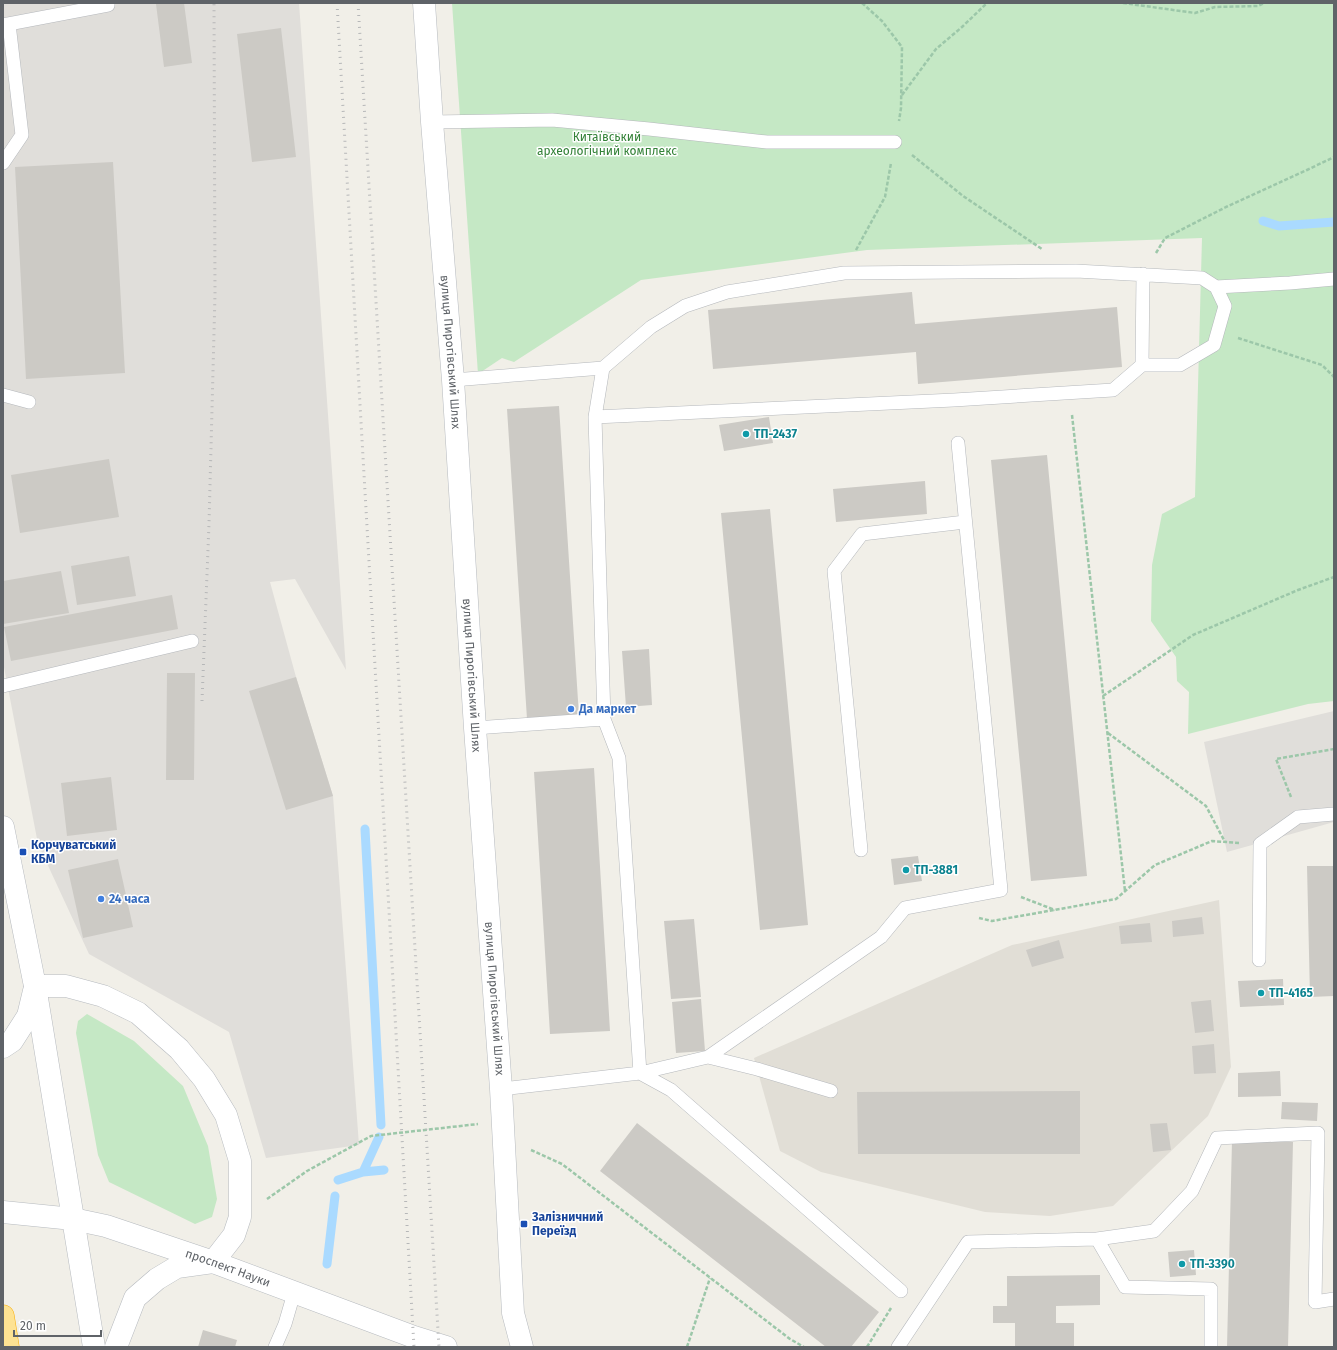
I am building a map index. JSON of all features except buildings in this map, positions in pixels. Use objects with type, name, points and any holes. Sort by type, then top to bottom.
[{"type":"highway","points":[[3,1316],[8,1347]]},
{"type":"main road","name":"вулиця Пирогівський Шлях","points":[[424,3],[453,380],[502,1089],[513,1313],[522,1347]]},
{"type":"main road","points":[[3,827],[36,986],[94,1347]]},
{"type":"main road","points":[[3,1047],[12,1041],[28,1016],[36,986]]},
{"type":"main road","points":[[36,986],[66,986],[103,996],[138,1012],[179,1049],[204,1079],[226,1115],[240,1161],[240,1217],[234,1235],[212,1262],[177,1267],[157,1278],[135,1298],[116,1347]]},
{"type":"main road","name":"проспект Науки","points":[[3,1212],[73,1219],[106,1226],[212,1262],[294,1294],[446,1347]]},
{"type":"lane","points":[[3,163],[22,135],[6,25],[108,5],[108,3]]},
{"type":"lane","points":[[432,122],[552,120],[767,142],[896,142]]},
{"type":"lane","points":[[453,380],[603,368],[657,324],[685,306],[727,292],[844,273],[1076,271],[1202,278],[1216,286],[1290,283],[1334,279]]},
{"type":"lane","points":[[1142,365],[1143,274]]},
{"type":"lane","points":[[595,417],[1113,390],[1142,365],[1180,365],[1214,345],[1225,306],[1216,286]]},
{"type":"lane","points":[[603,368],[595,417],[604,719],[619,758],[640,1073]]},
{"type":"lane","points":[[3,395],[29,402]]},
{"type":"lane","points":[[502,1089],[640,1073],[708,1057],[881,937],[905,908],[1001,890],[958,443]]},
{"type":"lane","points":[[860,850],[834,571],[862,534],[966,522]]},
{"type":"lane","points":[[3,686],[192,641]]},
{"type":"lane","points":[[476,728],[604,719]]},
{"type":"lane","points":[[1259,960],[1260,844],[1298,817],[1334,814]]},
{"type":"lane","points":[[708,1057],[758,1069],[830,1091]]},
{"type":"lane","points":[[640,1073],[671,1090],[901,1291]]},
{"type":"lane","points":[[898,1347],[968,1242],[1097,1239],[1154,1231],[1192,1191],[1217,1138],[1318,1133],[1315,1302],[1334,1299]]},
{"type":"lane","points":[[1097,1239],[1125,1287],[1211,1289],[1211,1347]]},
{"type":"lane","points":[[275,1347],[285,1324],[294,1294]]},
{"type":"path","points":[[901,95],[936,49],[987,3]]},
{"type":"path","points":[[1123,3],[1194,13],[1215,7],[1258,6],[1264,3]]},
{"type":"path","points":[[896,142],[963,196],[1043,249]]},
{"type":"path","points":[[1143,274],[1165,238],[1226,207],[1334,157]]},
{"type":"path","points":[[1218,332],[1322,365],[1334,377]]},
{"type":"path","points":[[1069,392],[1125,891]]},
{"type":"path","points":[[1104,696],[1193,635],[1298,590],[1334,577]]},
{"type":"path","points":[[1108,733],[1206,806],[1226,842]]},
{"type":"path","points":[[1298,817],[1276,759],[1334,750]]},
{"type":"path","points":[[972,916],[992,921],[1116,899],[1155,865],[1212,841],[1260,844]]},
{"type":"path","points":[[1001,890],[1056,910]]},
{"type":"path","points":[[240,1217],[307,1171],[371,1136],[503,1130],[562,1164],[790,1340],[804,1347]]},
{"type":"path","points":[[687,1347],[710,1278]]},
{"type":"path","points":[[867,1347],[901,1291]]},
{"type":"shaded area","points":[[3,3],[299,3],[346,670],[295,579],[270,582],[296,677],[333,796],[359,1145],[266,1158],[229,1032],[89,954],[38,844],[3,662]]},
{"type":"shaded area","points":[[1334,711],[1334,822],[1227,852],[1204,742]]},
{"type":"shaded area","points":[[1219,900],[1231,1067],[1208,1116],[1113,1206],[1050,1216],[985,1212],[821,1172],[780,1151],[754,1058],[1012,945]]},
{"type":"green space","name":"Китаївський археологічний комплекс","points":[[452,3],[1334,3],[1334,701],[1308,704],[1188,734],[1189,692],[1177,681],[1176,657],[1151,621],[1152,565],[1162,514],[1195,497],[1202,238],[867,250],[641,280],[514,362],[502,358],[478,374]]},
{"type":"green space","points":[[87,1014],[134,1041],[183,1086],[208,1146],[217,1199],[212,1217],[195,1224],[109,1182],[98,1155],[76,1033],[78,1021]]},
{"type":"waterway","points":[[1263,221],[1279,226],[1334,222]]},
{"type":"waterway","points":[[365,829],[381,1125]]},
{"type":"waterway","points":[[363,1172],[379,1137]]},
{"type":"waterway","points":[[338,1180],[363,1172],[384,1170]]},
{"type":"waterway","points":[[327,1264],[335,1196]]},
{"type":"railway","points":[[202,701],[209,524],[215,294],[214,3]]},
{"type":"railway","points":[[337,3],[414,1347]]},
{"type":"railway","points":[[358,3],[439,1347]]},
{"type":"place","name":"ТП-2437","points":[[746,434]]},
{"type":"place","name":"Да маркет","points":[[571,709]]},
{"type":"place","name":"Корчуватський КБМ","points":[[23,852]]},
{"type":"place","name":"ТП-3881","points":[[906,870]]},
{"type":"place","name":"24 часа","points":[[101,899]]},
{"type":"place","name":"ТП-4165","points":[[1261,993]]},
{"type":"place","name":"Залізничний Переїзд","points":[[524,1224]]},
{"type":"place","name":"ТП-3390","points":[[1182,1264]]}]
